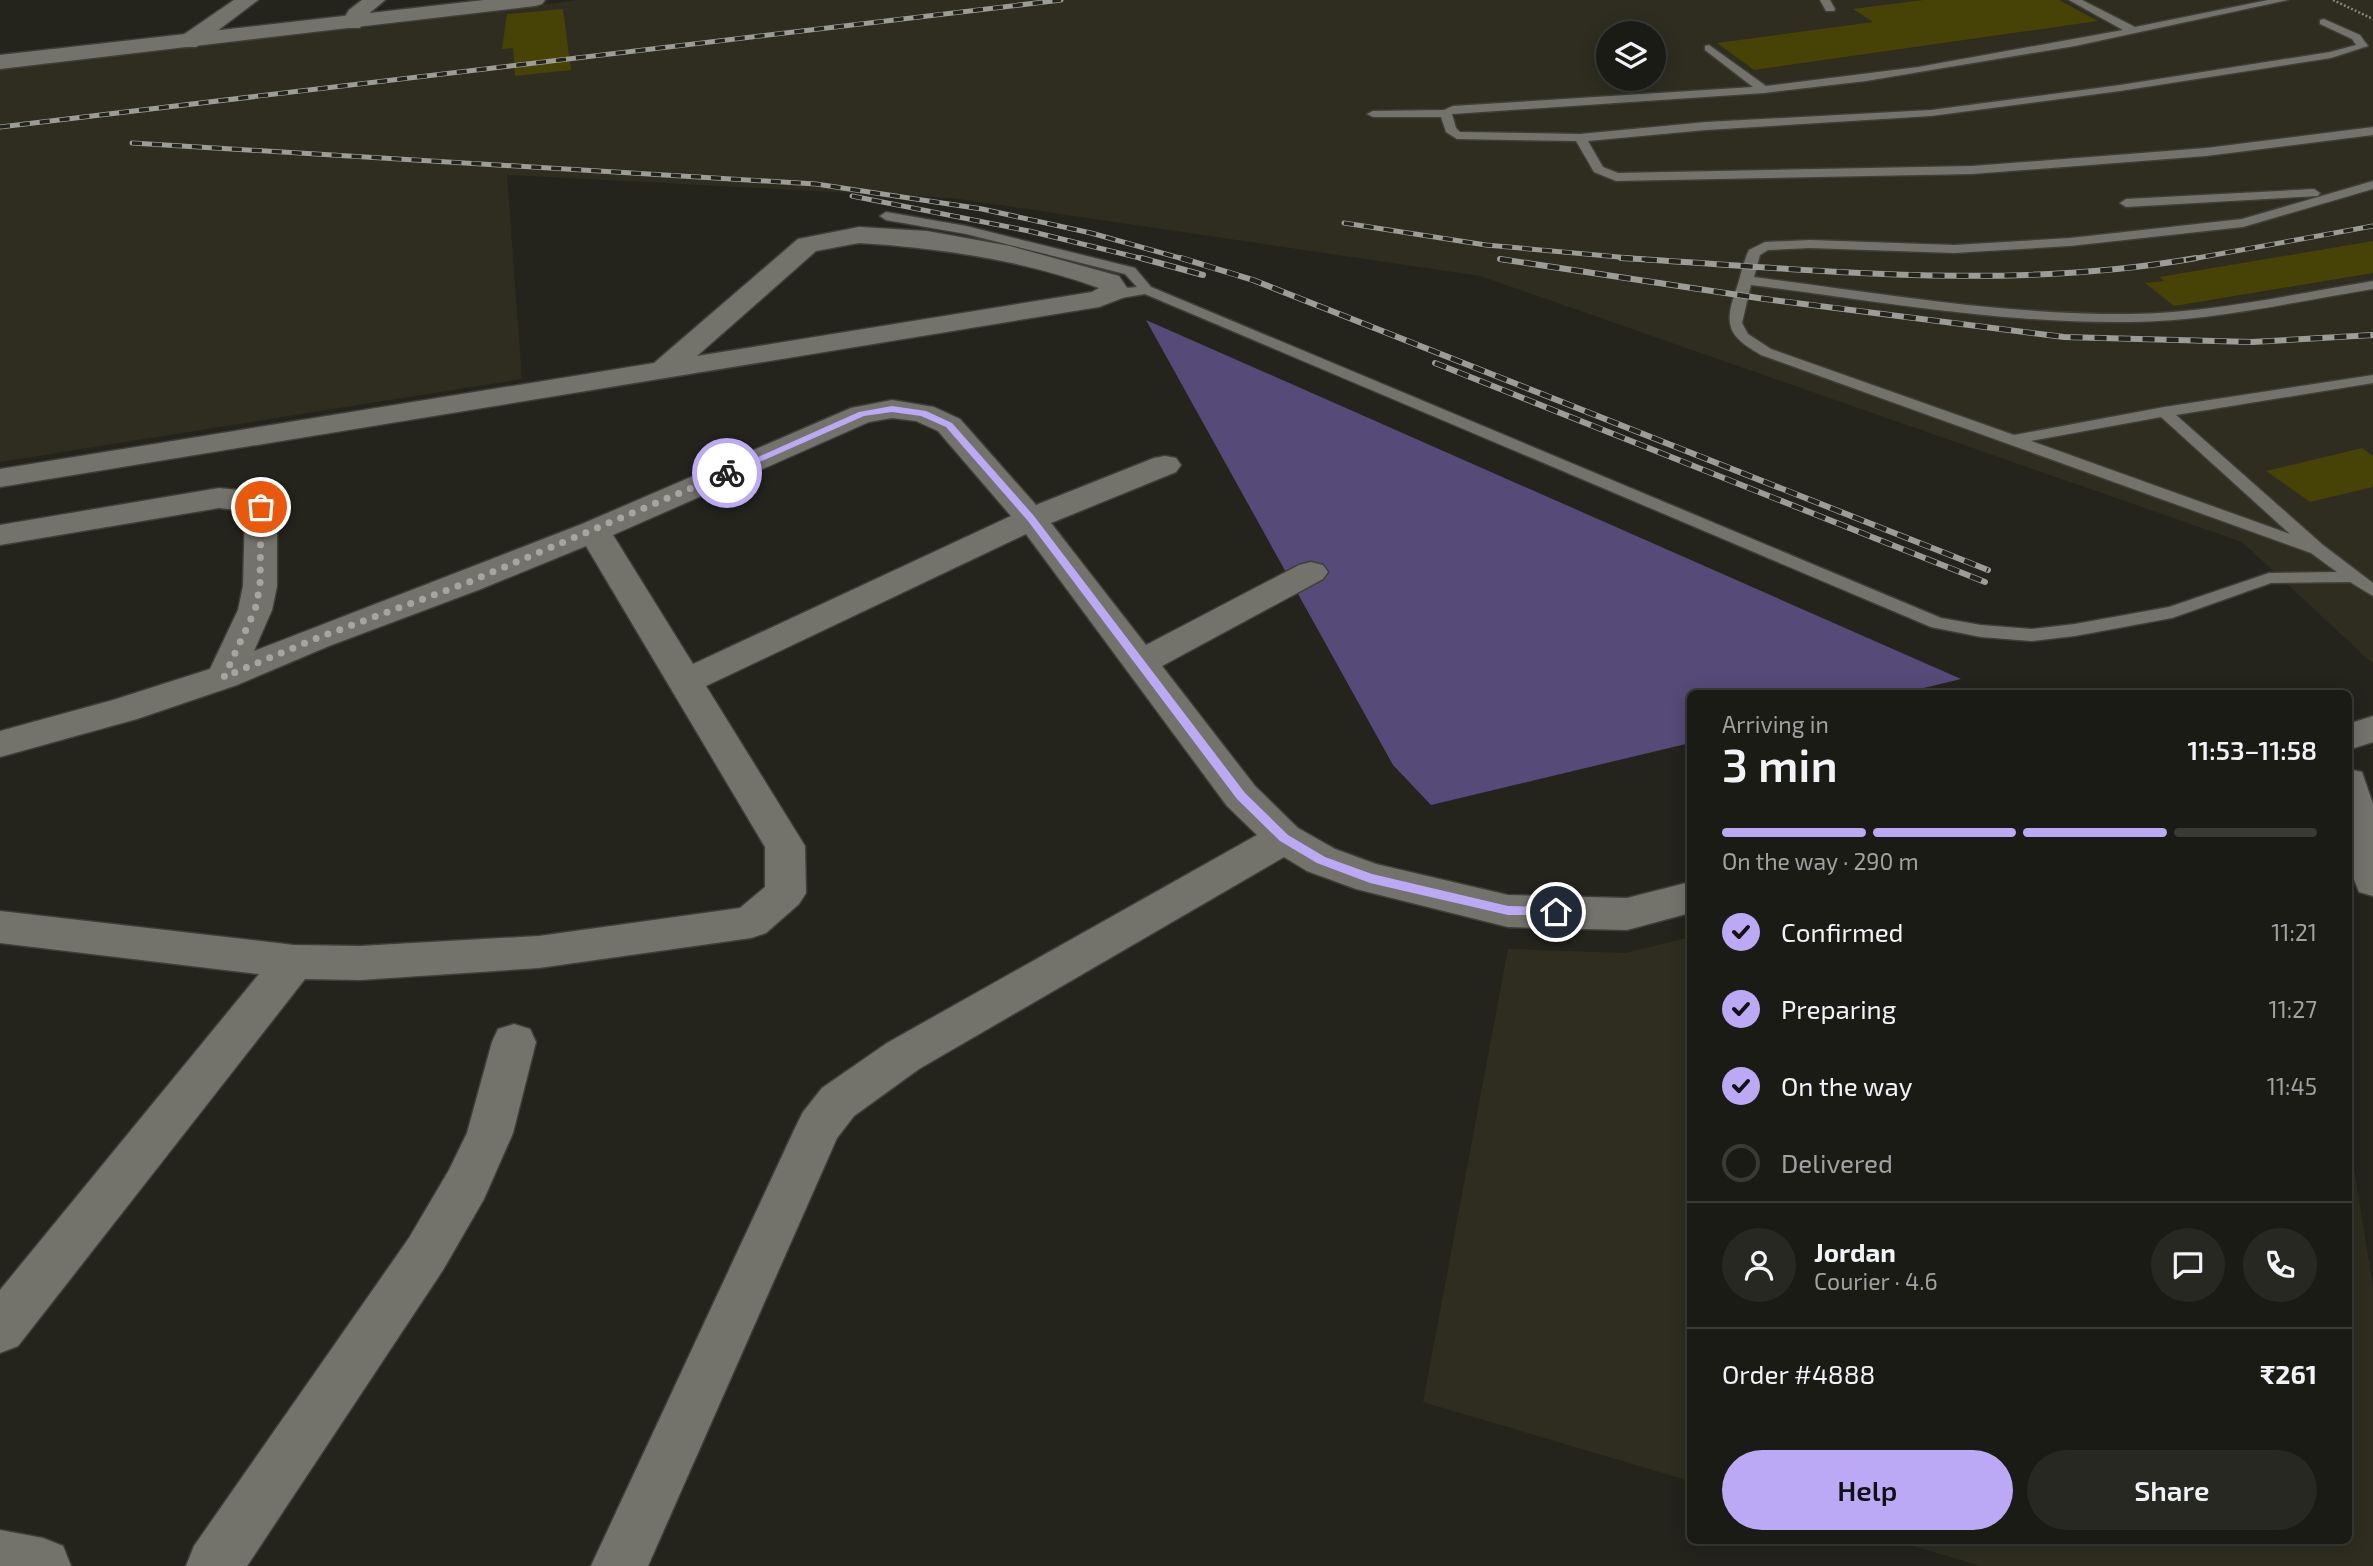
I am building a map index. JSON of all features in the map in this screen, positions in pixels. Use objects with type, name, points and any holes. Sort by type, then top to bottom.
[{"type":"street","points":[[0,53],[192,38],[248,0]]},
{"type":"street","points":[[354,19],[375,0]]},
{"type":"street","points":[[354,19],[474,0]]},
{"type":"street","points":[[0,62],[535,0]]},
{"type":"street","points":[[0,478],[663,371],[1099,299],[1115,291],[1109,282],[1010,254],[927,239],[859,235],[807,245],[663,371]]},
{"type":"street","points":[[0,744],[124,710],[224,677],[317,638],[469,582],[594,531],[862,414],[892,409],[923,413],[949,425],[1031,519],[1241,796],[1284,838],[1321,860],[1370,878],[1508,911],[1627,914],[1687,899]]},
{"type":"street","points":[[684,682],[1031,519],[1164,465]]},
{"type":"street","points":[[0,535],[219,498],[247,499],[261,507],[260,586],[255,610],[224,677]]},
{"type":"street","points":[[0,927],[294,962],[360,963],[539,952],[751,922],[785,893],[785,846],[594,531]]},
{"type":"street","points":[[1140,663],[1311,572]]},
{"type":"street","points":[[2352,736],[2373,729]]},
{"type":"street","points":[[2352,798],[2373,881]]},
{"type":"street","points":[[620,1566],[819,1126],[838,1102],[903,1056],[1284,838]]},
{"type":"street","points":[[0,1329],[294,962]]},
{"type":"street","points":[[214,1566],[426,1254],[467,1184],[490,1133],[514,1042]]},
{"type":"street","points":[[0,1558],[43,1566]]},
{"type":"lane","points":[[2074,0],[2132,30]]},
{"type":"lane","points":[[1373,114],[1446,113],[1453,108],[1641,100],[1764,90],[1961,63],[2283,0]]},
{"type":"lane","points":[[1446,113],[1450,129],[1457,135],[1580,138],[1706,126],[1931,113],[2120,88],[2331,55],[2363,46],[2356,37],[2324,22]]},
{"type":"lane","points":[[1709,48],[1764,90]]},
{"type":"lane","points":[[1580,138],[1598,169],[1616,177],[1972,170],[2206,152],[2373,131]]},
{"type":"lane","points":[[2317,549],[1798,365],[1745,341],[1736,330],[1735,306],[1754,253],[1765,246],[1810,244],[1954,249],[2070,242],[2243,223],[2343,192],[2373,186]]},
{"type":"lane","points":[[2126,203],[2343,192]]},
{"type":"lane","points":[[886,216],[966,230],[1130,271],[1146,290],[1937,624],[2031,635],[2075,630],[2172,612],[2269,578],[2354,577]]},
{"type":"lane","points":[[1746,280],[2027,316],[2133,318],[2202,312],[2373,285]]},
{"type":"lane","points":[[1115,291],[1121,294],[1146,290]]},
{"type":"lane","points":[[2010,441],[2164,412],[2373,379]]},
{"type":"lane","points":[[2164,412],[2317,549],[2373,592]]},
{"type":"path","points":[[2333,0],[2373,19]]},
{"type":"shaded area","points":[[578,0],[2373,0],[2373,664],[2242,542],[1480,276],[952,198],[507,175],[522,379],[0,462],[0,66],[382,26]]},
{"type":"shaded area","points":[[1146,320],[1961,679],[1915,690],[1687,690],[1687,744],[1431,805],[1393,765]]},
{"type":"shaded area","points":[[1687,938],[1687,1480],[1423,1402],[1508,949],[1625,953]]},
{"type":"shaded area","points":[[2352,1155],[2373,1287],[2373,1566],[1981,1566],[1907,1544],[2352,1544]]},
{"type":"building","points":[[1923,0],[2059,0],[2098,21],[1754,70],[1717,43],[1873,22],[1853,9]]},
{"type":"building","points":[[563,9],[571,70],[515,76],[513,48],[502,49],[507,14]]},
{"type":"building","points":[[2373,241],[2373,273],[2174,306],[2145,283],[2164,281],[2159,277]]},
{"type":"building","points":[[2362,448],[2373,456],[2373,487],[2310,502],[2266,471]]},
{"type":"railway","points":[[0,127],[1061,0]]},
{"type":"railway","points":[[132,143],[816,184],[982,209],[1091,233],[1187,260]]},
{"type":"railway","points":[[852,196],[1029,231],[1148,260]]},
{"type":"railway","points":[[1344,223],[1486,245],[1652,260]]},
{"type":"railway","points":[[2186,260],[2373,226]]},
{"type":"railway","points":[[1141,258],[1203,275]]},
{"type":"railway","points":[[1181,258],[1253,280],[1988,570]]},
{"type":"railway","points":[[1621,258],[1837,272],[1981,276],[2125,268],[2196,258]]},
{"type":"railway","points":[[1504,260],[1500,259],[1765,299],[2064,337],[2252,342],[2373,335]]},
{"type":"railway","points":[[1435,363],[1985,582]]},
{"type":"way so far","points":[[261,507],[260,586],[255,610],[224,677],[317,638],[469,582],[727,473]]},
{"type":"route","points":[[727,473],[862,414],[892,409],[923,413],[949,425],[1031,519],[1241,796],[1284,838],[1321,860],[1370,878],[1508,911],[1556,912]]}]
